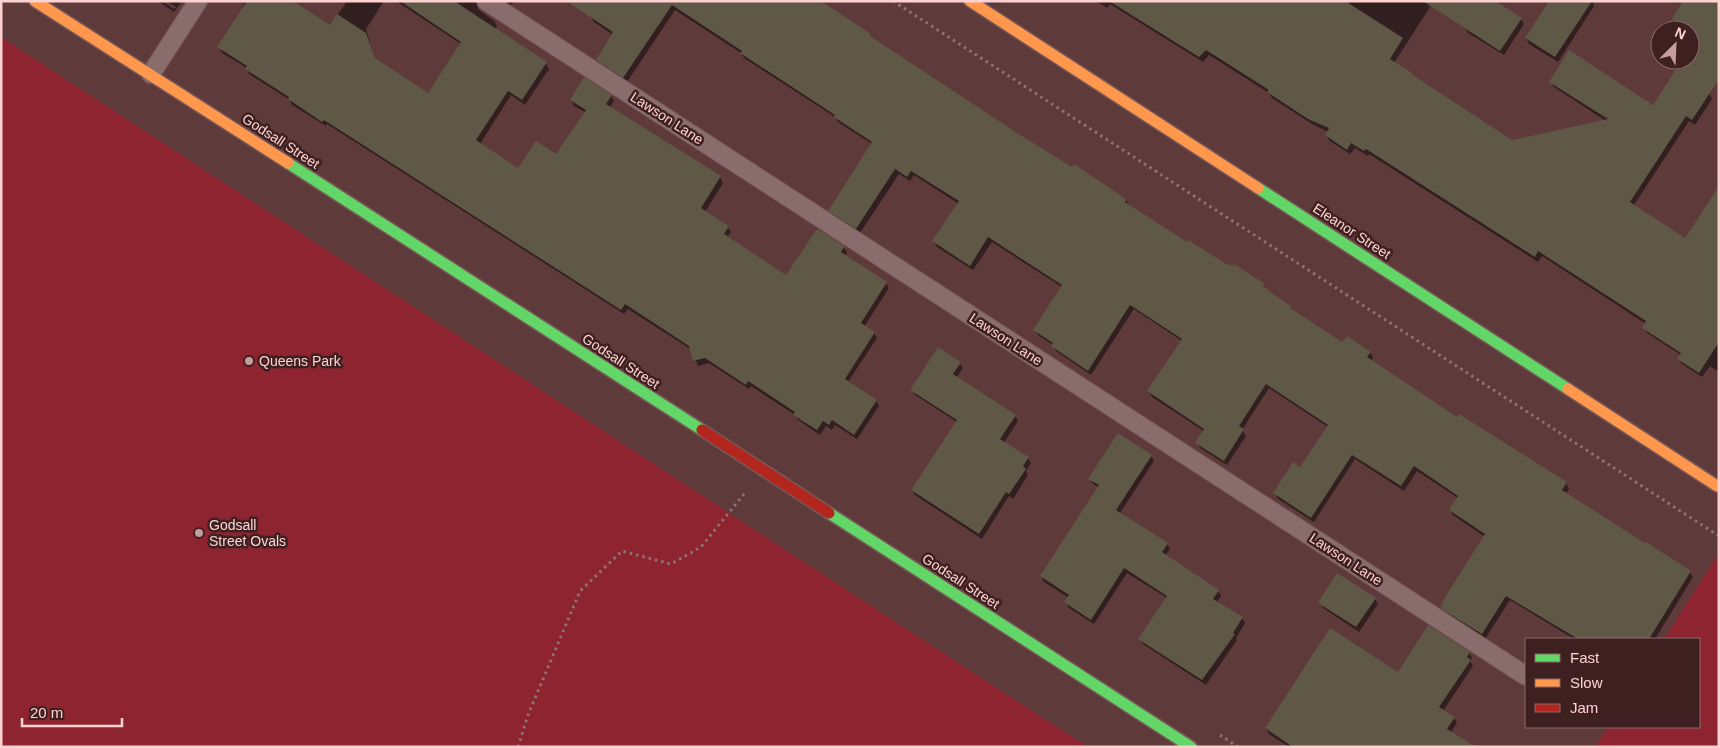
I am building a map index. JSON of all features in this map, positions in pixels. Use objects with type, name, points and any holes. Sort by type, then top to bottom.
[{"type":"street","name":"Godsall Street","points":[[35,1],[151,74],[1190,747]]},
{"type":"street","name":"Eleanor Street","points":[[970,1],[1717,486]]},
{"type":"lane","points":[[151,74],[198,1]]},
{"type":"lane","name":"Lawson Lane","points":[[486,1],[1525,675]]},
{"type":"path","points":[[893,1],[1719,536]]},
{"type":"path","points":[[518,747],[528,715],[580,591],[622,551],[671,564],[701,548],[763,471]]},
{"type":"shaded area","name":"Queens Park","points":[[1,37],[992,685],[1088,747],[1,747]]},
{"type":"shaded area","points":[[1719,553],[1719,747],[1595,747],[1607,728],[1700,728],[1700,638],[1665,638]]},
{"type":"building","points":[[247,1],[293,1],[330,25],[337,14],[366,33],[375,58],[428,93],[461,42],[400,1],[454,1],[547,62],[522,100],[508,91],[476,140],[518,168],[536,141],[556,154],[586,110],[570,100],[584,77],[612,95],[606,104],[721,176],[701,208],[729,226],[724,234],[786,275],[817,229],[845,246],[841,252],[887,282],[861,323],[875,332],[845,379],[877,400],[854,435],[832,420],[829,425],[823,421],[817,430],[793,415],[795,412],[748,381],[746,385],[705,358],[693,361],[689,346],[625,304],[621,310],[324,120],[322,122],[288,99],[289,97],[245,69],[247,66],[217,47]]},
{"type":"building","points":[[566,1],[821,1],[871,34],[870,36],[1014,131],[1072,167],[1074,164],[1126,199],[1125,202],[1187,242],[1188,240],[1228,265],[1232,266],[1234,264],[1265,284],[1263,286],[1267,290],[1291,306],[1290,308],[1342,342],[1347,336],[1371,352],[1367,357],[1457,417],[1459,414],[1567,482],[1562,490],[1691,571],[1650,638],[1576,638],[1506,596],[1482,634],[1440,608],[1485,534],[1449,510],[1458,496],[1414,466],[1401,486],[1352,455],[1311,518],[1273,493],[1293,462],[1300,467],[1328,425],[1266,384],[1239,426],[1244,429],[1224,461],[1195,443],[1204,429],[1147,391],[1182,339],[1130,305],[1088,371],[1051,346],[1053,343],[1033,330],[1062,285],[988,237],[970,266],[932,241],[959,201],[911,171],[907,177],[895,169],[856,229],[828,211],[872,142],[834,117],[835,115],[740,53],[742,51],[672,5],[623,78],[596,60],[613,32]]},
{"type":"building","points":[[1109,1],[1345,1],[1403,38],[1390,59],[1512,140],[1608,119],[1549,82],[1569,50],[1653,105],[1676,70],[1700,70],[1700,20],[1672,19],[1683,1],[1719,1],[1719,79],[1692,120],[1686,116],[1630,202],[1685,238],[1719,186],[1719,342],[1699,373],[1677,359],[1681,353],[1642,328],[1646,321],[1538,251],[1535,257],[1366,149],[1364,151],[1351,143],[1347,150],[1325,135],[1329,128],[1308,119],[1267,92],[1269,90],[1206,50],[1199,57]]},
{"type":"building","points":[[1423,1],[1495,1],[1522,18],[1500,51]]},
{"type":"building","points":[[1549,1],[1592,1],[1555,57],[1525,38]]},
{"type":"building","points":[[938,347],[961,362],[953,374],[1016,415],[1000,439],[1029,457],[1023,466],[1026,469],[1009,494],[1006,492],[979,534],[911,490],[957,420],[910,390]]},
{"type":"building","points":[[1118,433],[1152,455],[1116,510],[1168,543],[1162,552],[1219,590],[1213,599],[1243,617],[1233,633],[1235,634],[1202,680],[1138,639],[1167,596],[1124,568],[1091,620],[1064,602],[1069,595],[1040,576],[1099,485],[1088,479]]},
{"type":"building","points":[[1337,573],[1376,598],[1356,627],[1318,603]]},
{"type":"building","points":[[1428,625],[1470,652],[1467,657],[1471,660],[1439,707],[1455,717],[1447,729],[1476,747],[1293,747],[1265,728],[1330,628],[1398,672]]},
{"type":"traffic: fast","points":[[288,163],[702,430]]},
{"type":"traffic: fast","points":[[1258,188],[1568,389]]},
{"type":"traffic: fast","points":[[829,513],[1191,747]]},
{"type":"traffic: slow","points":[[35,1],[288,163]]},
{"type":"traffic: slow","points":[[970,1],[1258,188]]},
{"type":"traffic: slow","points":[[1568,389],[1717,486]]},
{"type":"traffic: jam","points":[[702,430],[829,513]]},
{"type":"place","name":"Queens Park","points":[[249,361]]},
{"type":"place","name":"Godsall Street Ovals","points":[[199,533]]}]
